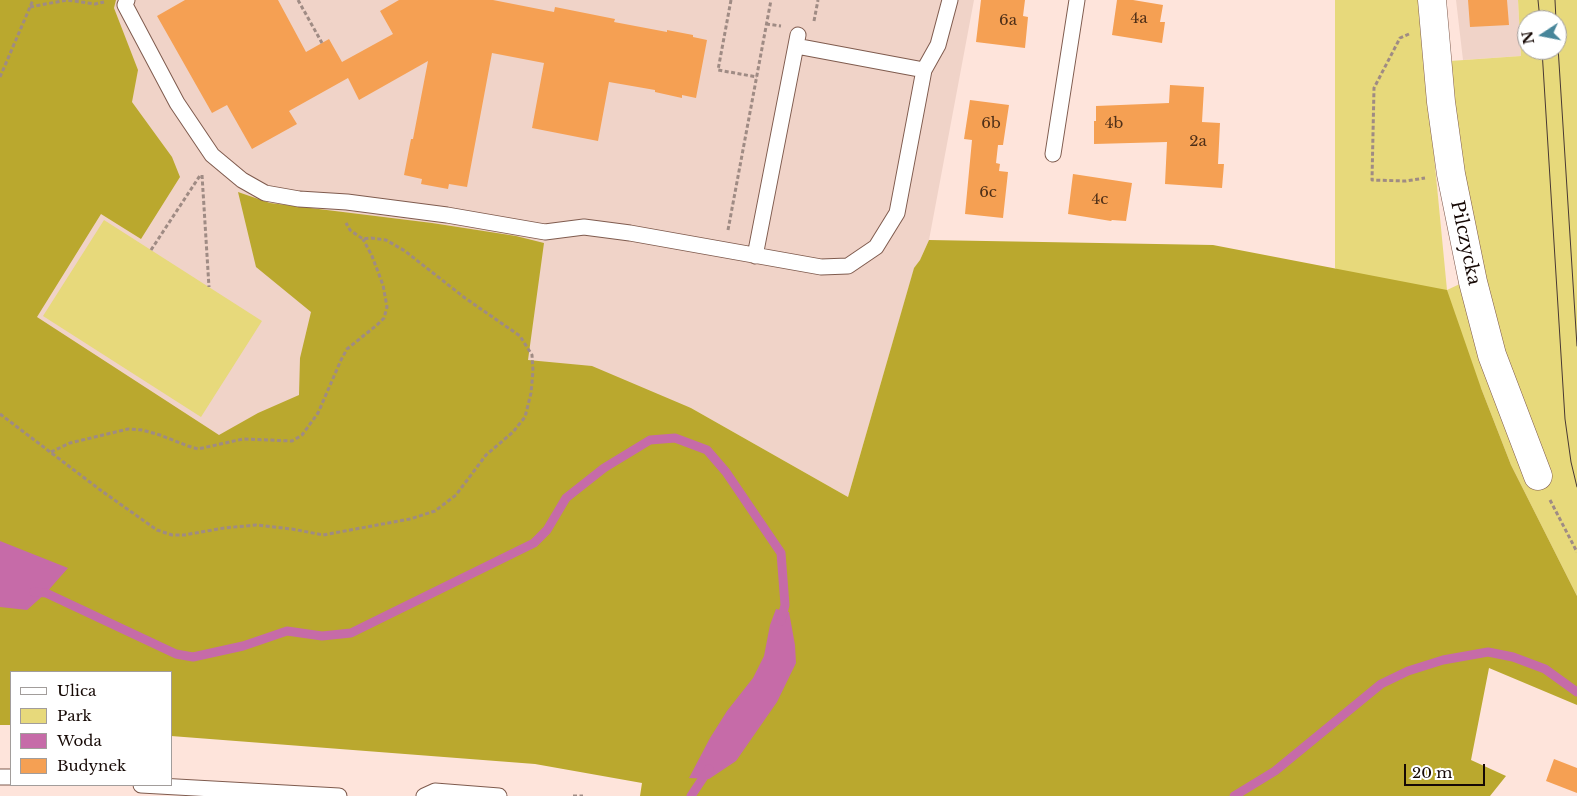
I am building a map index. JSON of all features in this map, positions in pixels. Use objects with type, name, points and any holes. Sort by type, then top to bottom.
[{"type":"street","name":"Pilczycka","points":[[1433,10],[1441,102],[1451,174],[1472,282],[1492,355],[1538,476]]},
{"type":"lane","points":[[126,3],[177,103],[212,155],[242,180],[266,193],[447,215],[545,232],[584,227],[630,233],[821,267],[848,266],[876,247],[897,213],[924,70],[938,45],[950,0]]},
{"type":"lane","points":[[1053,154],[1077,0]]},
{"type":"lane","points":[[755,256],[797,40],[924,70]]},
{"type":"lane","points":[[159,786],[339,796]]},
{"type":"lane","points":[[424,796],[435,791],[500,796]]},
{"type":"path","points":[[0,77],[33,0]]},
{"type":"path","points":[[30,7],[67,0],[95,4],[115,1],[126,3]]},
{"type":"path","points":[[298,0],[322,43]]},
{"type":"path","points":[[731,0],[718,70],[757,77]]},
{"type":"path","points":[[724,250],[771,0]]},
{"type":"path","points":[[814,24],[818,0]]},
{"type":"path","points":[[1433,10],[1400,38],[1374,88],[1372,180],[1406,181],[1451,174]]},
{"type":"path","points":[[151,250],[202,172],[209,287]]},
{"type":"path","points":[[51,452],[70,443],[128,429],[142,430],[160,435],[198,449],[243,439],[292,442],[302,435],[318,413],[347,349],[384,318],[387,307],[384,285],[372,256],[363,239],[350,230],[345,220],[346,202]]},
{"type":"path","points":[[0,414],[157,530],[172,535],[256,525],[323,535],[410,520],[435,511],[456,495],[486,455],[512,432],[525,417],[531,393],[532,355],[520,336],[465,298],[404,251],[386,240],[363,239]]},
{"type":"path","points":[[1538,476],[1577,552]]},
{"type":"path","points":[[573,796],[583,796]]},
{"type":"shaded area","points":[[0,0],[974,0],[929,240],[914,269],[848,497],[691,408],[580,374],[0,473]]},
{"type":"shaded area","points":[[0,0],[116,0],[114,8],[138,70],[132,102],[172,157],[180,177],[141,239],[101,214],[37,317],[219,435],[258,413],[299,395],[300,358],[311,312],[256,267],[238,192],[270,203],[432,223],[516,236],[544,243],[528,360],[592,366],[691,408],[848,497],[914,268],[920,260],[929,240],[1213,245],[1447,290],[1481,388],[1511,465],[1577,596],[1577,705],[1489,668],[1471,760],[1506,776],[1490,796],[640,796],[642,783],[535,764],[172,736],[172,671],[10,671],[10,725],[0,725]]},
{"type":"shaded area","points":[[1456,0],[1518,0],[1517,56],[1463,60]]},
{"type":"green space","points":[[1335,0],[1419,0],[1447,290],[1464,282],[1498,354],[1462,199],[1450,61],[1517,56],[1517,60],[1567,60],[1567,10],[1519,10],[1518,0],[1577,0],[1577,596],[1511,465],[1481,388],[1335,268]]},
{"type":"green space","points":[[104,220],[262,321],[201,417],[43,316]]},
{"type":"water","points":[[0,541],[68,568],[46,593],[27,610],[0,607]]},
{"type":"water","points":[[776,609],[789,612],[796,663],[777,702],[736,761],[709,779],[689,778],[727,711],[753,678],[764,656],[770,625]]},
{"type":"building","points":[[185,0],[278,0],[306,52],[329,39],[342,62],[393,34],[380,11],[399,0],[493,0],[554,12],[555,7],[615,19],[614,22],[693,35],[693,37],[707,40],[696,98],[682,95],[682,98],[655,92],[655,90],[609,82],[598,141],[532,128],[544,63],[492,53],[467,187],[449,184],[448,189],[421,184],[422,179],[404,175],[428,61],[359,100],[348,78],[289,111],[297,124],[252,149],[227,105],[212,113],[157,16]]},
{"type":"building","points":[[981,0],[1025,0],[1023,16],[1028,17],[1025,48],[976,42]]},
{"type":"building","points":[[1117,0],[1133,0],[1163,5],[1160,22],[1165,22],[1162,43],[1112,35]]},
{"type":"building","points":[[1468,0],[1507,0],[1509,25],[1470,27]]},
{"type":"building","points":[[1170,85],[1204,87],[1202,122],[1220,123],[1218,164],[1224,164],[1222,188],[1165,184],[1167,142],[1094,144],[1096,106],[1169,103]]},
{"type":"building","points":[[970,100],[1009,105],[1003,145],[998,145],[996,163],[1000,164],[999,171],[1008,172],[1003,218],[965,214],[972,140],[964,139]]},
{"type":"building","points":[[1073,174],[1132,183],[1126,221],[1111,221],[1068,214]]},
{"type":"building","points":[[1554,759],[1577,768],[1577,793],[1546,781]]},
{"type":"waterway","points":[[34,592],[46,593],[176,654],[193,657],[243,646],[287,631],[322,636],[351,633],[534,543],[547,530],[566,498],[604,468],[650,440],[675,438],[707,450],[726,472],[781,553],[785,605],[781,621]]},
{"type":"waterway","points":[[1234,796],[1275,771],[1381,684],[1408,671],[1443,660],[1488,652],[1513,657],[1545,669],[1577,692]]},
{"type":"waterway","points":[[691,796],[709,769]]},
{"type":"tram line","points":[[1538,0],[1539,10]]},
{"type":"tram line","points":[[1555,0],[1556,10]]},
{"type":"tram line","points":[[1543,60],[1565,419],[1571,462],[1577,487]]},
{"type":"tram line","points":[[1559,60],[1577,346]]}]
